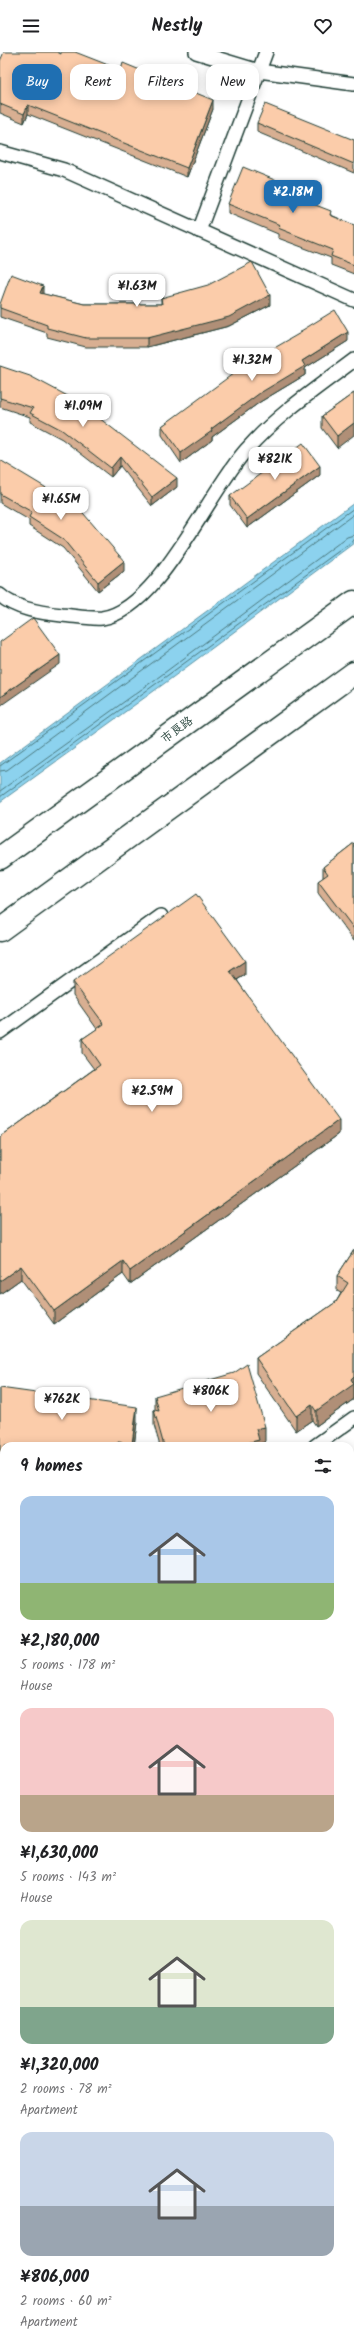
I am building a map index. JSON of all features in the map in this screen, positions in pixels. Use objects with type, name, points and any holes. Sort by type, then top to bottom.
[{"type":"main road","name":"市良路","points":[[0,858],[354,602]]},
{"type":"main road","points":[[0,930],[354,673]]},
{"type":"lane","points":[[196,52],[236,64]]},
{"type":"lane","points":[[266,52],[259,71],[354,84]]},
{"type":"lane","points":[[199,231],[248,100]]},
{"type":"lane","points":[[0,152],[64,170],[354,300]]},
{"type":"lane","points":[[0,595],[8,603],[50,614],[102,618],[121,611],[148,588],[171,563],[200,514],[246,449],[291,406],[354,360]]},
{"type":"lane","points":[[0,1032],[161,916]]},
{"type":"lane","points":[[321,1442],[354,1418]]},
{"type":"water","points":[[354,503],[354,543],[165,683],[0,802],[0,763]]},
{"type":"building","points":[[4,52],[57,52],[61,54],[61,52],[75,52],[106,64],[70,64],[70,100],[126,100],[126,64],[134,68],[134,100],[198,100],[198,94],[206,97],[206,100],[213,100],[187,168],[28,105],[24,114],[0,104],[0,61]]},
{"type":"building","points":[[265,104],[354,140],[354,164],[257,123]]},
{"type":"building","points":[[243,167],[282,183],[279,191],[331,211],[330,215],[354,225],[354,265],[331,256],[333,250],[278,228],[280,225],[228,204]]},
{"type":"building","points":[[252,262],[270,295],[229,317],[147,338],[86,338],[47,328],[47,325],[0,308],[0,304],[11,274],[43,286],[40,293],[84,304],[162,304],[161,298],[208,285]]},
{"type":"building","points":[[335,310],[348,332],[302,361],[305,366],[260,393],[211,429],[212,431],[181,453],[162,426],[245,365],[302,332],[301,331]]},
{"type":"building","points":[[0,366],[30,376],[77,401],[177,478],[152,497],[120,457],[111,468],[62,430],[30,413],[33,408],[0,398]]},
{"type":"building","points":[[354,393],[354,423],[337,436],[322,416]]},
{"type":"building","points":[[303,443],[320,466],[247,519],[230,496]]},
{"type":"building","points":[[0,460],[78,507],[124,561],[98,582],[63,539],[29,517],[32,512],[0,494]]},
{"type":"building","points":[[33,618],[60,655],[0,697],[0,642]]},
{"type":"building","points":[[354,843],[354,929],[318,881],[328,874],[323,867]]},
{"type":"building","points":[[196,894],[245,961],[230,971],[339,1120],[130,1271],[123,1261],[54,1311],[21,1266],[0,1281],[0,1137],[100,1065],[82,1039],[104,1024],[73,982]]},
{"type":"building","points":[[354,1250],[354,1376],[351,1379],[354,1384],[316,1411],[312,1405],[296,1416],[256,1358],[336,1302],[348,1283],[337,1276]]},
{"type":"building","points":[[247,1364],[265,1427],[256,1429],[259,1440],[251,1442],[163,1442],[154,1410],[159,1411],[155,1396],[234,1373]]},
{"type":"building","points":[[0,1388],[137,1407],[132,1442],[0,1442]]}]
